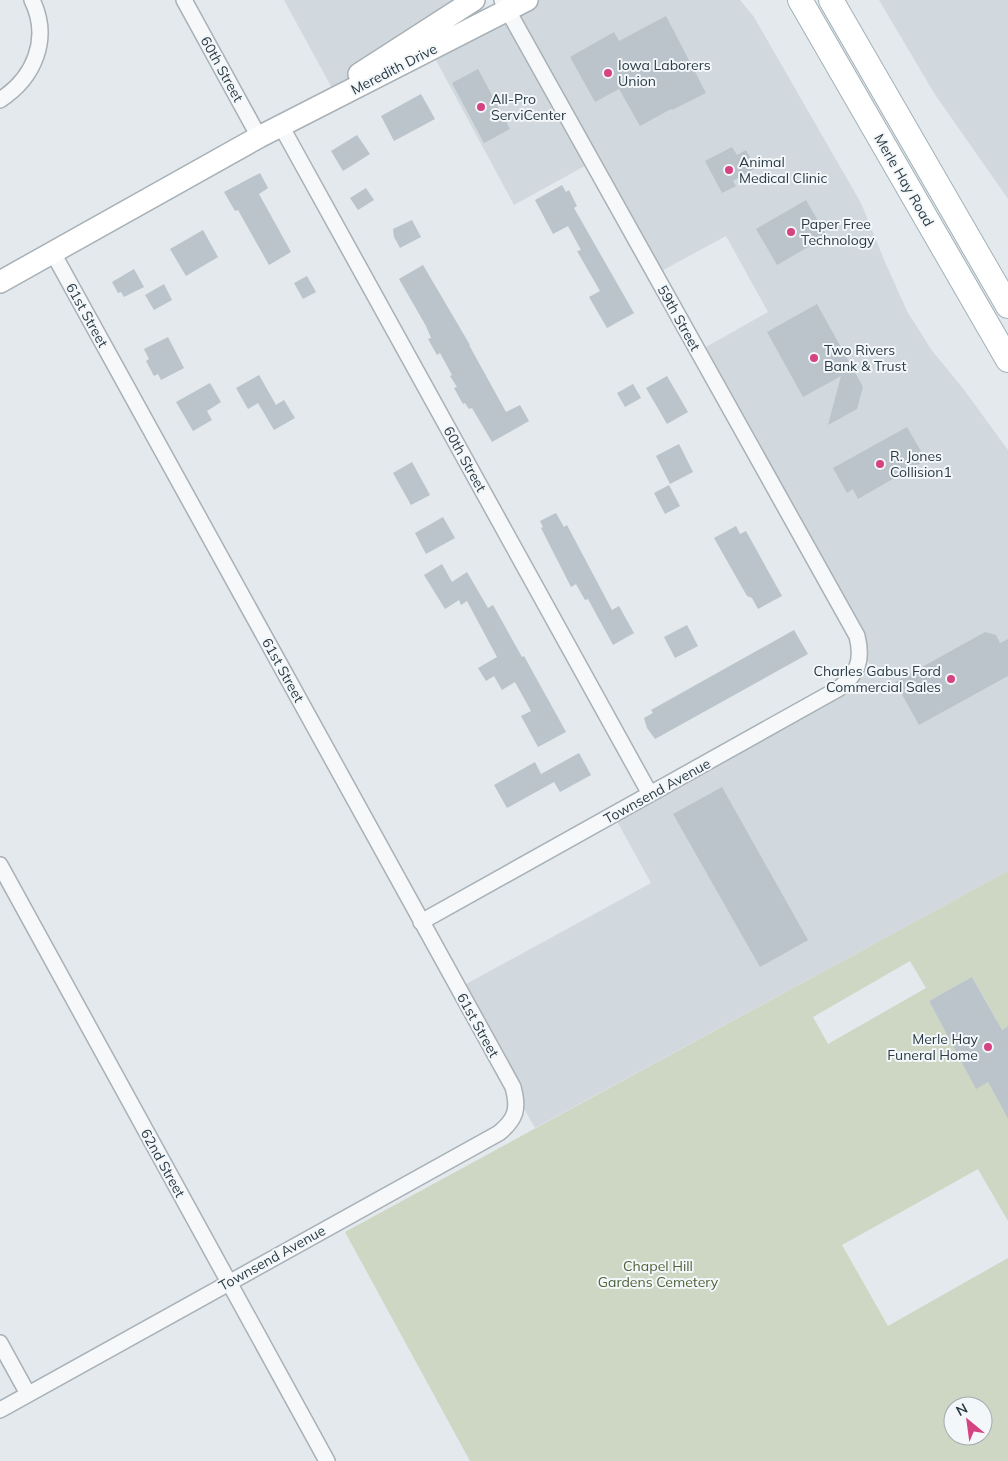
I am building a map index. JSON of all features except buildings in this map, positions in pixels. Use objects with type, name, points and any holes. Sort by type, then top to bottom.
[{"type":"main road","name":"Meredith Drive","points":[[281,125],[474,0]]},
{"type":"main road","name":"Meredith Drive","points":[[0,282],[281,125],[505,5],[527,0]]},
{"type":"main road","name":"Merle Hay Road","points":[[800,0],[1008,360]]},
{"type":"main road","name":"Merle Hay Road","points":[[831,0],[1008,306]]},
{"type":"street","points":[[1,99],[15,89],[27,75],[36,58],[40,39],[39,22],[32,0]]},
{"type":"street","name":"60th Street","points":[[184,0],[260,137]]},
{"type":"street","name":"59th Street","points":[[505,5],[857,636]]},
{"type":"street","name":"60th Street","points":[[281,125],[650,794]]},
{"type":"street","name":"61st Street","points":[[53,253],[513,1087]]},
{"type":"street","name":"Townsend Avenue","points":[[421,922],[838,689],[849,681],[858,666],[860,649],[857,636]]},
{"type":"street","name":"62nd Street","points":[[0,865],[327,1461]]},
{"type":"street","name":"Townsend Avenue","points":[[0,1410],[499,1133],[509,1124],[516,1112],[517,1101],[513,1087]]},
{"type":"street","points":[[0,1343],[28,1394]]},
{"type":"shaded area","points":[[284,0],[474,0],[333,90]]},
{"type":"shaded area","points":[[527,0],[740,0],[754,17],[861,203],[908,313],[933,352],[962,387],[1008,450],[1008,871],[535,1128],[457,989],[651,883],[613,814],[871,667],[699,351],[768,312],[726,236],[654,275],[592,162],[514,205],[431,51]]},
{"type":"shaded area","points":[[879,0],[1008,0],[1008,199],[934,93]]},
{"type":"green space","name":"Chapel Hill Gardens Cemetery","points":[[1008,871],[1008,1026],[994,1035],[997,1021],[972,977],[929,1001],[976,1088],[988,1082],[1008,1119],[1008,1221],[978,1169],[842,1245],[888,1326],[1008,1258],[1008,1461],[470,1461],[345,1232]],"holes":[[[910,961],[926,988],[828,1044],[813,1017]]]},
{"type":"place","name":"Iowa Laborers Union","points":[[608,73]]},
{"type":"place","name":"All-Pro ServiCenter","points":[[481,107]]},
{"type":"place","name":"Animal Medical Clinic","points":[[729,170]]},
{"type":"place","name":"Paper Free Technology","points":[[791,232]]},
{"type":"place","name":"Two Rivers Bank & Trust","points":[[814,358]]},
{"type":"place","name":"R. Jones Collision1","points":[[880,464]]},
{"type":"place","name":"Charles Gabus Ford Commercial Sales","points":[[951,679]]},
{"type":"place","name":"Merle Hay Funeral Home","points":[[988,1047]]}]
